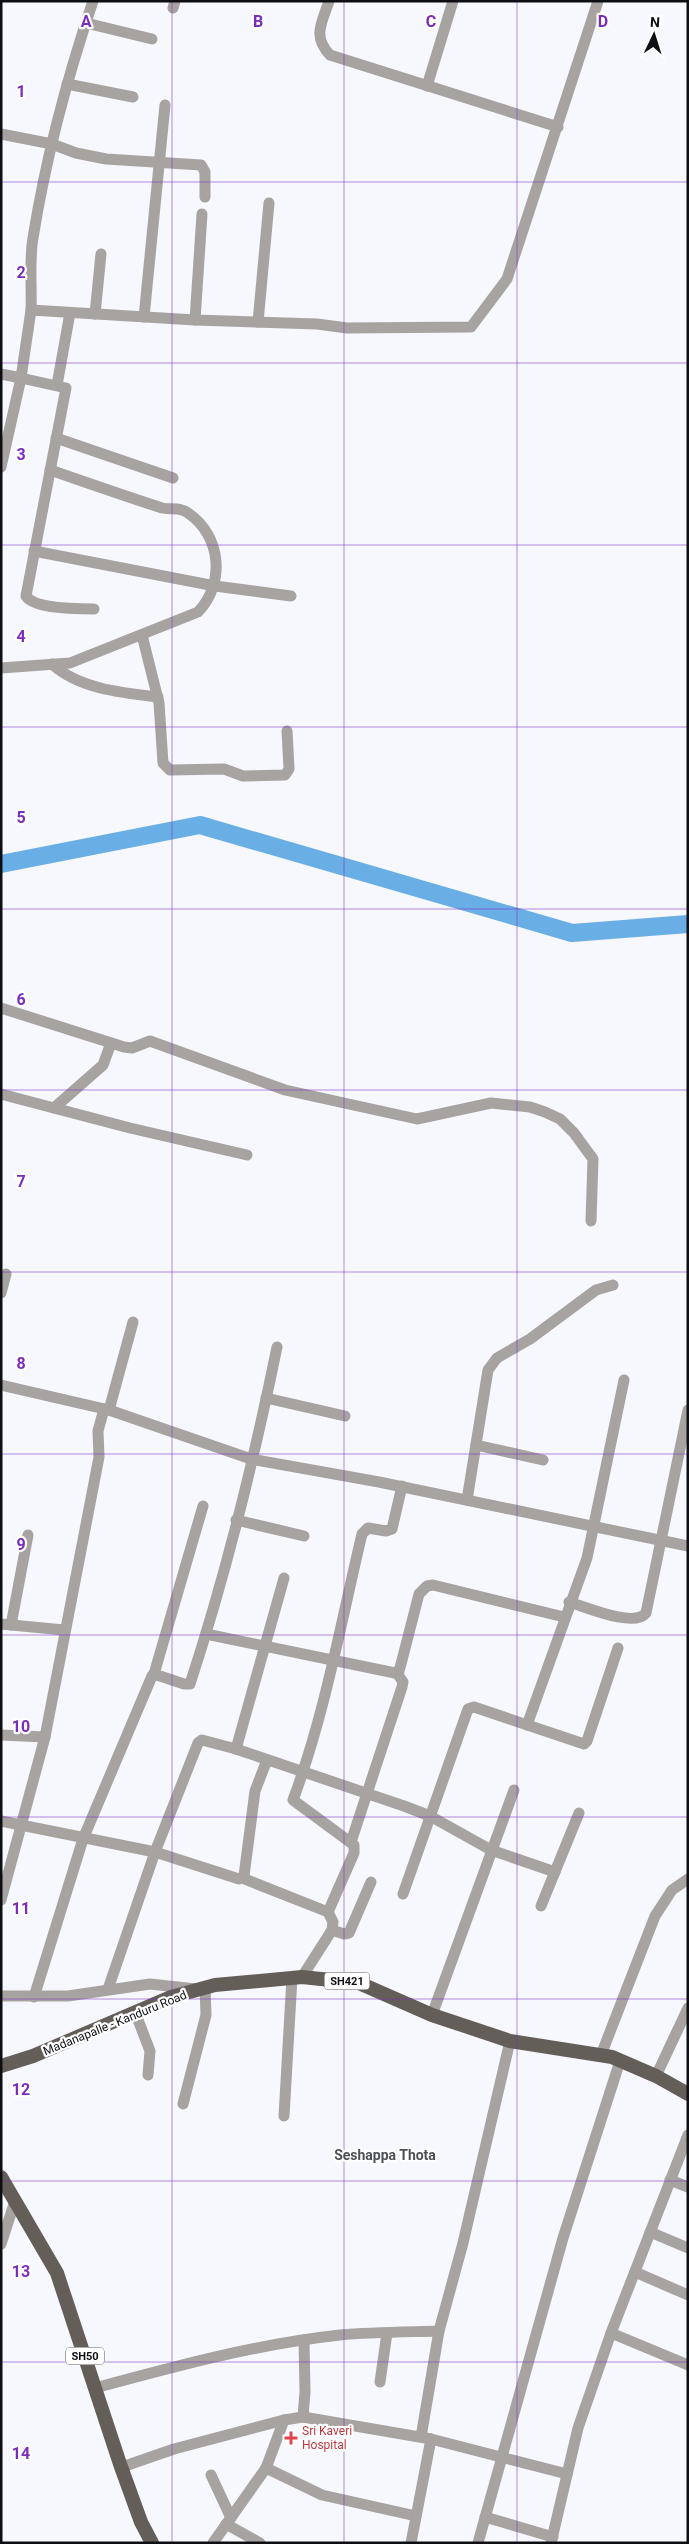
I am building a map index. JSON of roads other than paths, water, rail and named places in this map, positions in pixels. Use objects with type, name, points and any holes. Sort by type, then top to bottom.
[{"type":"main road","name":"Madanapalle - Kanduru Road","points":[[1,2066],[33,2056],[170,1998],[202,1989],[297,1978],[359,1983],[432,2015],[510,2041],[601,2055],[620,2061],[656,2076],[688,2094]]},
{"type":"main road","name":"SH50","points":[[1,2177],[57,2273],[122,2468],[141,2522],[152,2543]]},
{"type":"street","points":[[1,467],[21,378],[31,310],[32,239],[67,84],[93,1]]},
{"type":"street","points":[[329,1],[319,35],[320,45],[330,55],[558,127]]},
{"type":"street","points":[[426,86],[453,1]]},
{"type":"street","points":[[31,310],[196,320],[317,324],[348,328],[471,327],[508,279],[598,1]]},
{"type":"street","points":[[86,23],[152,39]]},
{"type":"street","points":[[67,84],[133,97]]},
{"type":"street","points":[[144,317],[165,105]]},
{"type":"street","points":[[1,134],[52,144],[76,153],[106,159],[201,165],[205,172],[205,197]]},
{"type":"street","points":[[258,322],[269,203]]},
{"type":"street","points":[[196,320],[202,214]]},
{"type":"street","points":[[95,314],[101,254]]},
{"type":"street","points":[[57,385],[70,313]]},
{"type":"street","points":[[1,374],[64,386],[67,390],[34,551],[27,598],[50,606],[94,609]]},
{"type":"street","points":[[56,438],[173,478]]},
{"type":"street","points":[[1,668],[70,663],[198,612],[207,602],[215,586],[214,548],[206,532],[189,513],[166,509],[50,470]]},
{"type":"street","points":[[34,551],[215,586],[291,596]]},
{"type":"street","points":[[142,635],[158,698],[162,763],[170,770],[224,769],[243,776],[285,775],[289,769],[287,731]]},
{"type":"street","points":[[52,664],[66,676],[84,682],[123,693],[158,698]]},
{"type":"street","points":[[1,1008],[132,1048],[150,1041],[285,1090],[417,1118],[491,1103],[530,1107],[545,1112],[560,1120],[574,1134],[593,1159],[591,1221]]},
{"type":"street","points":[[54,1108],[103,1064],[111,1043]]},
{"type":"street","points":[[1,1094],[247,1155]]},
{"type":"street","points":[[1,1293],[6,1274]]},
{"type":"street","points":[[467,1500],[491,1364],[497,1358],[530,1339],[596,1290],[613,1284]]},
{"type":"street","points":[[1,1900],[45,1737],[64,1630],[99,1457],[98,1431],[132,1322]]},
{"type":"street","points":[[154,1674],[184,1684],[190,1684],[206,1634],[236,1520],[277,1347]]},
{"type":"street","points":[[527,1725],[564,1617],[582,1572],[594,1527],[624,1380]]},
{"type":"street","points":[[1,1385],[106,1410],[251,1459],[402,1486],[688,1546]]},
{"type":"street","points":[[266,1398],[345,1416]]},
{"type":"street","points":[[570,1602],[626,1619],[643,1617],[646,1614],[688,1410]]},
{"type":"street","points":[[476,1446],[543,1460]]},
{"type":"street","points":[[328,1912],[354,1853],[354,1845],[293,1802],[303,1773],[362,1534],[368,1528],[386,1531],[392,1529],[402,1486]]},
{"type":"street","points":[[34,1997],[83,1839],[154,1674],[203,1506]]},
{"type":"street","points":[[236,1520],[304,1536]]},
{"type":"street","points":[[28,1535],[6,1624],[64,1630]]},
{"type":"street","points":[[236,1750],[284,1578]]},
{"type":"street","points":[[397,1673],[419,1594],[426,1586],[433,1585],[564,1617]]},
{"type":"street","points":[[206,1634],[266,1648],[397,1673],[403,1682],[402,1687],[351,1842]]},
{"type":"street","points":[[403,1894],[468,1709],[474,1707],[581,1744],[586,1743],[618,1648]]},
{"type":"street","points":[[1,1735],[45,1737]]},
{"type":"street","points":[[108,1989],[154,1852],[198,1743],[205,1740],[430,1816],[491,1850],[555,1872]]},
{"type":"street","points":[[242,1878],[255,1792],[267,1760]]},
{"type":"street","points":[[432,2015],[514,1790]]},
{"type":"street","points":[[541,1906],[579,1813]]},
{"type":"street","points":[[1,1821],[154,1852],[239,1879],[242,1878],[328,1912],[333,1922],[332,1930],[297,1978],[284,2116]]},
{"type":"street","points":[[601,2055],[617,2008],[655,1916],[672,1890],[688,1879]]},
{"type":"street","points":[[332,1930],[344,1934],[349,1933],[371,1882]]},
{"type":"street","points":[[1,1996],[68,1996],[150,1984],[202,1989],[206,2015],[183,2104]]},
{"type":"street","points":[[656,2076],[688,2008]]},
{"type":"street","points":[[135,2012],[150,2051],[148,2075]]},
{"type":"street","points":[[411,2543],[439,2330],[463,2243],[510,2041]]},
{"type":"street","points":[[478,2543],[563,2238],[620,2061]]},
{"type":"street","points":[[485,2517],[552,2540],[578,2428],[612,2333],[688,2135]]},
{"type":"street","points":[[670,2180],[688,2188]]},
{"type":"street","points":[[1,2244],[15,2201]]},
{"type":"street","points":[[650,2232],[688,2248]]},
{"type":"street","points":[[636,2272],[688,2295]]},
{"type":"street","points":[[95,2388],[212,2356],[304,2340],[341,2335],[439,2330]]},
{"type":"street","points":[[380,2382],[387,2333]]},
{"type":"street","points":[[612,2333],[688,2366]]},
{"type":"street","points":[[303,2417],[305,2392],[304,2340]]},
{"type":"street","points":[[122,2468],[174,2449],[284,2420],[303,2417],[426,2438],[567,2474]]},
{"type":"street","points":[[213,2543],[266,2468],[284,2420]]},
{"type":"street","points":[[266,2468],[322,2495],[416,2516]]},
{"type":"street","points":[[211,2475],[228,2521],[260,2543]]},
{"type":"waterway","points":[[1,864],[200,825],[572,933],[688,924]]},
{"type":"place","name":"Sri Kaveri Hospital","points":[[291,2438]]},
{"type":"district","name":"Seshappa Thota","points":[[385,2155]]}]
